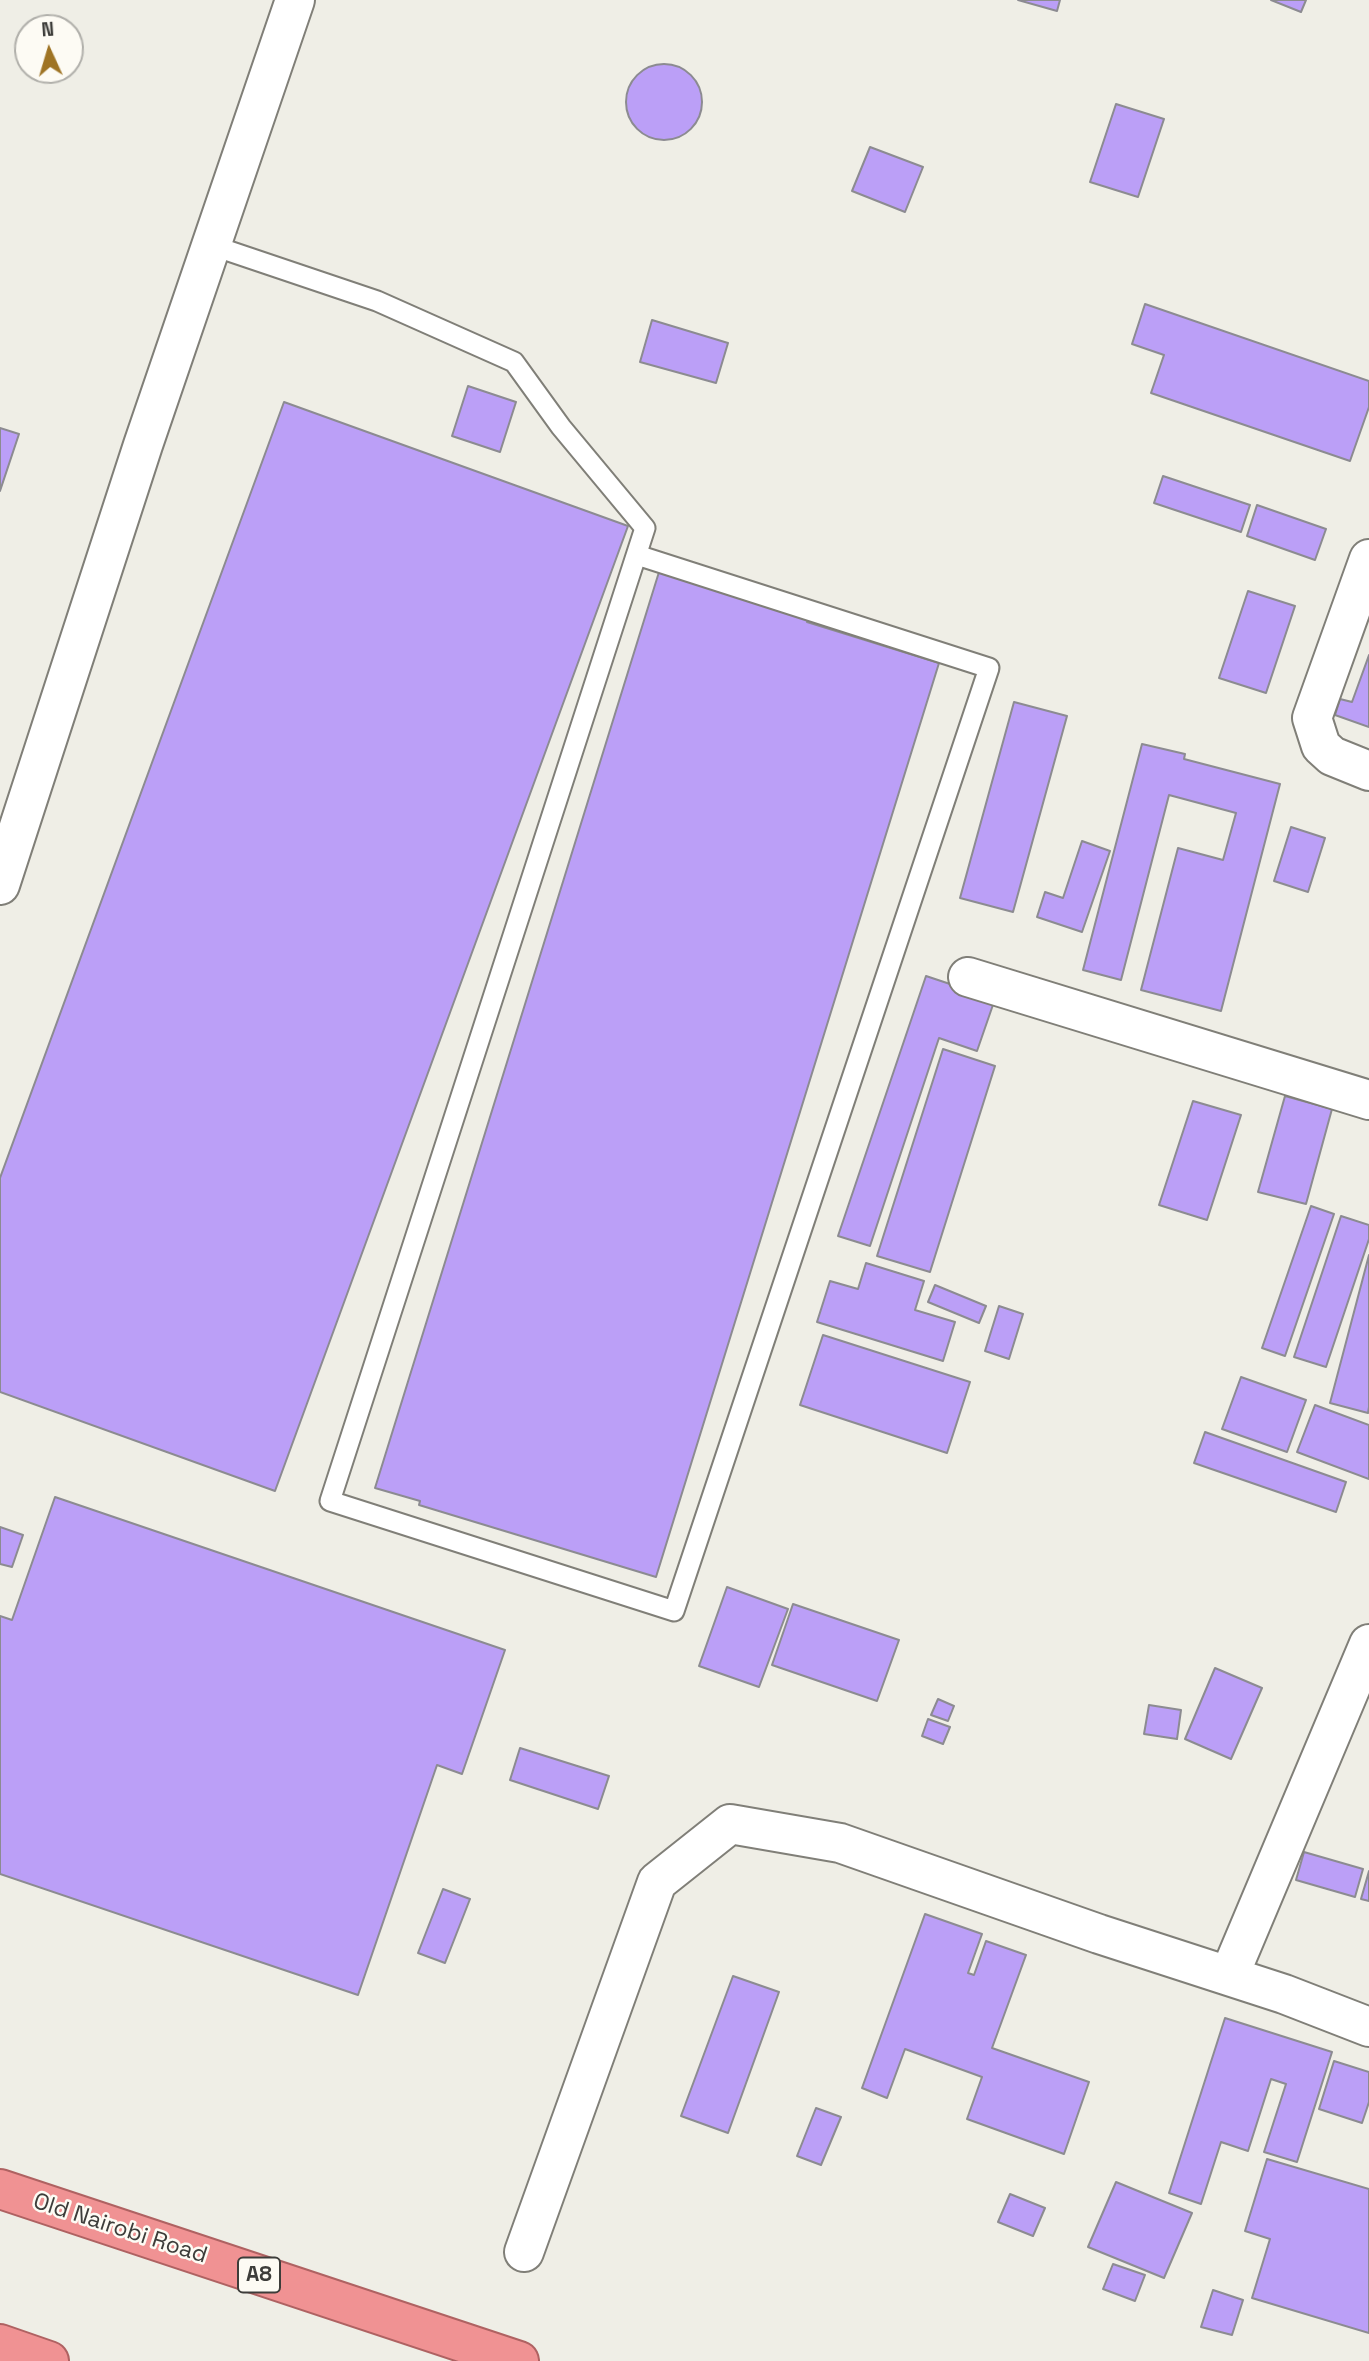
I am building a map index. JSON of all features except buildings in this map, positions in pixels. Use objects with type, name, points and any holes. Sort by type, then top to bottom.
[{"type":"highway","name":"Old Nairobi Road","points":[[0,2189],[519,2361]]},
{"type":"highway","points":[[0,2344],[49,2361]]},
{"type":"street","points":[[0,885],[143,445],[295,0]]},
{"type":"street","points":[[1369,559],[1312,718],[1321,746],[1332,755],[1369,771]]},
{"type":"street","points":[[968,977],[1369,1100]]},
{"type":"street","points":[[1229,1976],[1369,1644]]},
{"type":"street","points":[[524,2252],[657,1882],[730,1824],[840,1843],[1099,1934],[1284,1994],[1369,2027]]},
{"type":"lane","points":[[211,245],[377,301],[514,362],[561,427],[645,528],[330,1501],[674,1611],[989,668],[637,555]]}]
